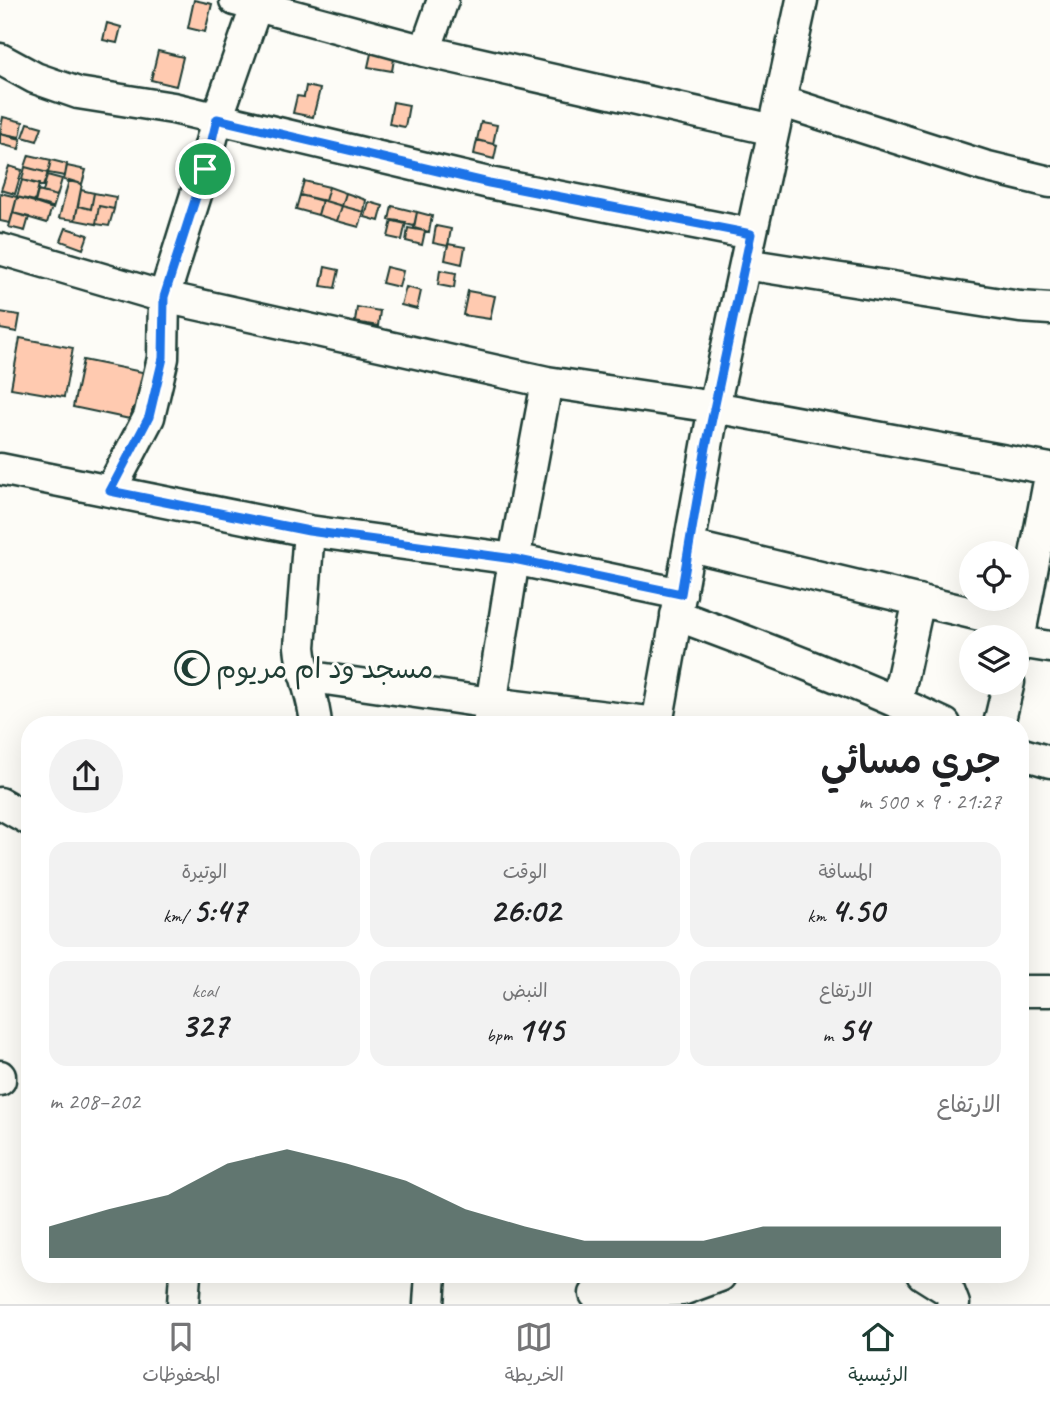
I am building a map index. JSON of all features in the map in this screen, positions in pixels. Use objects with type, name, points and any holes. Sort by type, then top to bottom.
[{"type":"street","points":[[425,51],[443,0]]},
{"type":"street","points":[[658,716],[715,407],[802,0]]},
{"type":"street","points":[[110,491],[149,417],[163,358],[164,297],[205,169],[246,4],[287,7],[425,51],[777,116],[1050,183]]},
{"type":"street","points":[[0,59],[35,78],[78,93],[173,108],[489,183],[751,234]]},
{"type":"street","points":[[0,249],[164,297],[547,382],[715,407],[1050,469]]},
{"type":"street","points":[[745,264],[1020,307],[1050,309]]},
{"type":"street","points":[[489,714],[547,382]]},
{"type":"street","points":[[0,469],[309,531],[514,559],[679,604],[928,716]]},
{"type":"street","points":[[1022,625],[1050,476]]},
{"type":"street","points":[[309,531],[299,631],[301,663],[316,716]]},
{"type":"street","points":[[690,546],[919,600],[983,625]]},
{"type":"street","points":[[897,701],[919,600]]},
{"type":"street","points":[[1029,642],[1050,647]]},
{"type":"street","points":[[305,676],[489,714],[523,716]]},
{"type":"street","points":[[1001,716],[1006,695]]},
{"type":"street","points":[[1029,756],[1050,762]]},
{"type":"street","points":[[0,803],[21,815]]},
{"type":"street","points":[[1029,991],[1050,991]]},
{"type":"street","points":[[183,1304],[184,1283]]},
{"type":"street","points":[[429,1304],[430,1283]]},
{"type":"street","points":[[596,1291],[682,1290],[701,1283]]},
{"type":"street","points":[[936,1283],[960,1303]]},
{"type":"building","points":[[194,0],[212,4],[205,32],[188,28]]},
{"type":"building","points":[[107,23],[121,27],[117,43],[103,40]]},
{"type":"building","points":[[372,49],[395,53],[392,71],[368,67]]},
{"type":"building","points":[[158,51],[183,57],[176,86],[151,80]]},
{"type":"building","points":[[306,86],[320,89],[313,117],[293,113],[297,96],[304,97]]},
{"type":"building","points":[[393,102],[409,105],[405,127],[389,124]]},
{"type":"building","points":[[3,117],[23,122],[20,137],[0,133]]},
{"type":"building","points":[[481,122],[497,125],[493,144],[477,140]]},
{"type":"building","points":[[28,123],[42,127],[37,141],[23,137]]},
{"type":"building","points":[[0,134],[21,139],[19,149],[0,144]]},
{"type":"building","points":[[477,140],[497,145],[494,159],[474,154]]},
{"type":"building","points":[[29,155],[51,160],[48,173],[25,167]]},
{"type":"building","points":[[51,160],[67,164],[65,176],[48,173]]},
{"type":"building","points":[[9,166],[22,170],[15,194],[1,190]]},
{"type":"building","points":[[67,166],[86,170],[82,184],[64,180]]},
{"type":"building","points":[[25,167],[48,173],[43,186],[22,180]]},
{"type":"building","points":[[47,175],[62,179],[57,196],[43,192]]},
{"type":"building","points":[[22,180],[39,184],[35,201],[17,197]]},
{"type":"building","points":[[69,180],[82,184],[75,220],[59,218]]},
{"type":"building","points":[[304,181],[329,187],[325,201],[300,195]]},
{"type":"building","points":[[329,187],[346,193],[342,206],[325,201]]},
{"type":"building","points":[[81,190],[94,193],[91,209],[78,206]]},
{"type":"building","points":[[38,191],[57,196],[53,209],[35,203]]},
{"type":"building","points":[[0,193],[17,197],[10,223],[0,221]]},
{"type":"building","points":[[94,193],[116,197],[114,209],[99,206],[96,224],[75,220],[78,206],[91,209]]},
{"type":"building","points":[[346,193],[366,200],[364,212],[342,206]]},
{"type":"building","points":[[300,195],[322,201],[318,215],[296,209]]},
{"type":"building","points":[[17,197],[52,207],[47,223],[13,213]]},
{"type":"building","points":[[322,200],[342,206],[337,221],[318,215]]},
{"type":"building","points":[[369,202],[383,206],[379,221],[365,217]]},
{"type":"building","points":[[99,206],[114,209],[109,226],[96,224]]},
{"type":"building","points":[[342,206],[364,212],[359,227],[337,221]]},
{"type":"building","points":[[392,206],[417,212],[414,226],[389,220]]},
{"type":"building","points":[[417,212],[432,216],[429,232],[414,228]]},
{"type":"building","points":[[13,213],[29,217],[25,231],[9,227]]},
{"type":"building","points":[[392,220],[406,222],[402,240],[388,237]]},
{"type":"building","points":[[436,226],[451,229],[448,246],[433,243]]},
{"type":"building","points":[[66,228],[88,235],[83,249],[61,241]]},
{"type":"building","points":[[408,228],[425,231],[422,245],[406,241]]},
{"type":"building","points":[[448,244],[465,247],[462,264],[445,260]]},
{"type":"building","points":[[325,267],[339,270],[335,288],[321,286]]},
{"type":"building","points":[[386,267],[403,271],[399,287],[382,283]]},
{"type":"building","points":[[440,270],[456,273],[454,288],[438,285]]},
{"type":"building","points":[[406,287],[421,291],[417,309],[401,305]]},
{"type":"building","points":[[468,291],[495,296],[490,319],[463,315]]},
{"type":"building","points":[[357,307],[380,311],[378,326],[355,322]]},
{"type":"building","points":[[0,312],[20,315],[17,332],[0,329]]},
{"type":"building","points":[[20,338],[73,348],[64,397],[11,388]]},
{"type":"building","points":[[83,360],[152,374],[145,410],[133,408],[130,419],[73,407]]},
{"type":"place","name":"مسجد ود ام مريوم","points":[[192,668]]},
{"type":"route","points":[[217,119],[489,183],[751,234],[706,447],[681,594],[514,559],[309,531],[110,491],[149,417],[163,358],[164,297],[205,169],[217,119]]}]
